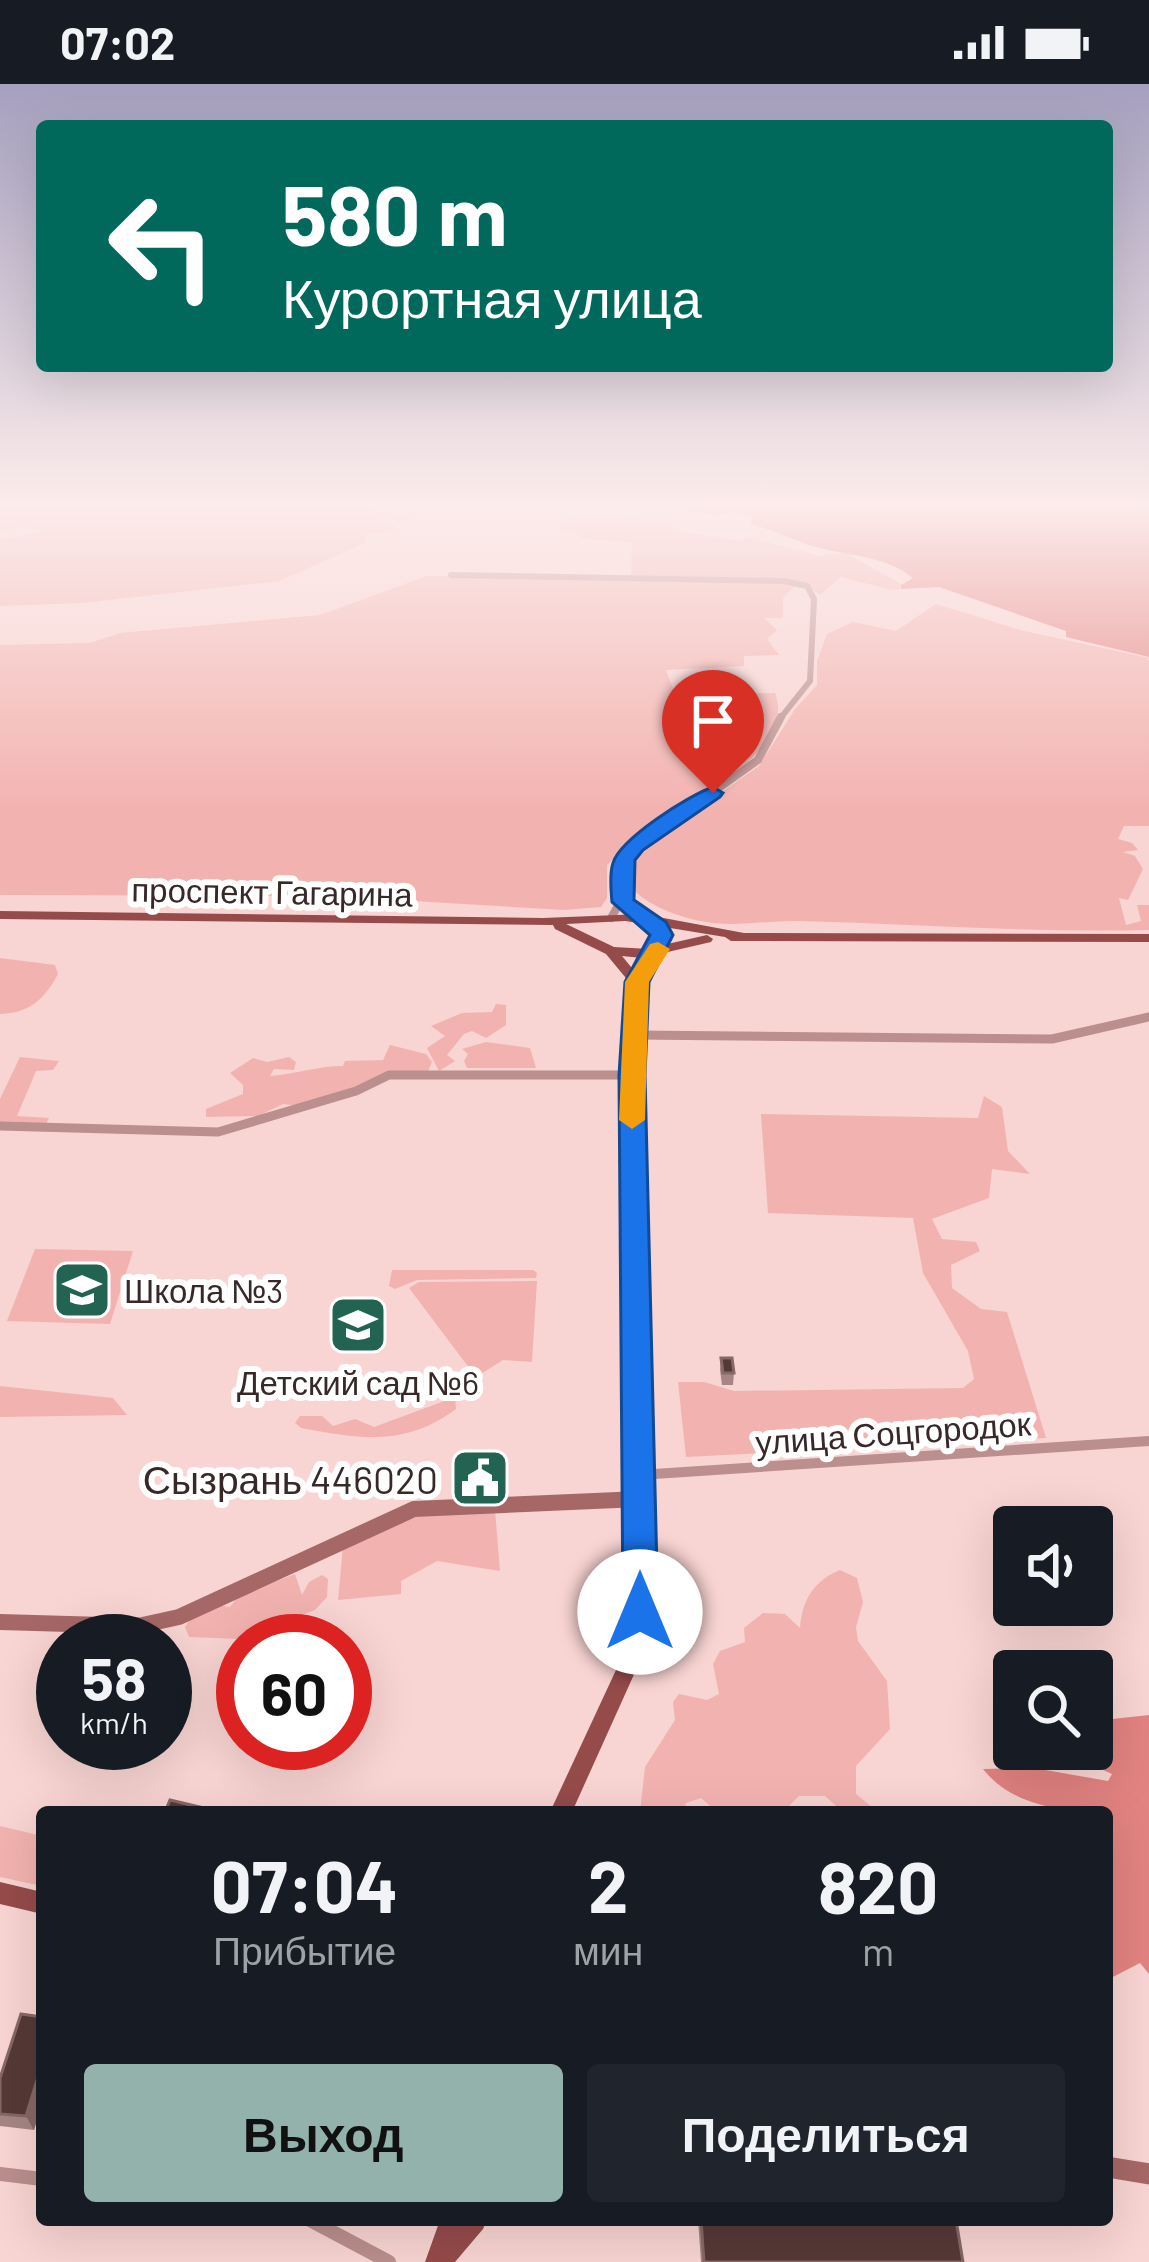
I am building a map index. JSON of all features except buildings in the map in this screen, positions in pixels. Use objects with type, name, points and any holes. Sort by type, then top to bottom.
[{"type":"main road","name":"проспект Гагарина","points":[[0,915],[543,922],[642,918],[740,936]]},
{"type":"main road","points":[[597,941],[600,927],[611,918]]},
{"type":"main road","points":[[564,1806],[635,1647],[640,1612],[632,1075],[637,982],[659,948],[661,932],[642,918]]},
{"type":"main road","name":"проспект Гагарина","points":[[543,922],[597,941],[637,982]]},
{"type":"main road","points":[[610,951],[642,954],[740,936],[1149,938]]},
{"type":"main road","points":[[0,1893],[36,1902]]},
{"type":"main road","points":[[440,2259],[451,2226]]},
{"type":"main road","points":[[440,2259],[469,2226]]},
{"type":"street","points":[[611,918],[623,902],[622,874],[629,852],[758,760],[782,715],[806,688],[814,606]]},
{"type":"street","points":[[623,902],[642,918]]},
{"type":"street","points":[[634,1035],[1052,1039],[1149,1017]]},
{"type":"street","points":[[0,1126],[218,1132],[356,1090],[389,1075],[632,1075]]},
{"type":"street","name":"улица Соцгородок","points":[[639,1475],[1149,1441]]},
{"type":"street","points":[[0,1622],[138,1626],[179,1617],[414,1509],[640,1499]]},
{"type":"street","points":[[1113,2168],[1149,2174]]},
{"type":"street","points":[[0,2174],[36,2179]]},
{"type":"street","points":[[321,2226],[389,2262]]},
{"type":"shaded area","points":[[346,606],[783,606],[783,618],[764,618],[777,630],[767,639],[779,655],[744,656],[744,666],[666,670],[675,694],[775,693],[777,717],[768,739],[749,761],[644,831],[607,865],[607,898],[601,907],[564,910],[329,896],[0,895],[0,645],[90,643],[120,633],[320,615]]},
{"type":"shaded area","points":[[934,606],[941,606],[1024,631],[1149,658],[1149,826],[1124,826],[1118,839],[1138,850],[1123,852],[1135,856],[1143,869],[1128,900],[1119,898],[1126,925],[1141,921],[1137,905],[1149,905],[1149,930],[713,923],[665,910],[635,891],[635,853],[759,766],[795,709],[817,685],[817,661],[827,634],[853,622],[896,631]]},
{"type":"shaded area","points":[[993,606],[1149,606],[1149,657],[1066,637],[1066,631]]},
{"type":"shaded area","points":[[0,958],[55,965],[58,974],[35,1003],[0,1014]]},
{"type":"shaded area","points":[[496,1004],[506,1005],[506,1025],[486,1038],[472,1031],[464,1034],[447,1055],[455,1061],[439,1071],[427,1048],[445,1036],[431,1026],[462,1013],[492,1012]]},
{"type":"shaded area","points":[[486,1042],[530,1048],[536,1068],[467,1068],[468,1054],[462,1049]]},
{"type":"shaded area","points":[[390,1045],[426,1054],[432,1062],[427,1074],[387,1075],[322,1100],[283,1104],[258,1116],[206,1117],[206,1109],[243,1094],[243,1085],[230,1073],[253,1058],[267,1062],[289,1057],[296,1062],[294,1070],[274,1069],[270,1076],[343,1066],[345,1061],[383,1060]]},
{"type":"shaded area","points":[[20,1057],[59,1061],[53,1070],[36,1071],[17,1116],[49,1118],[45,1126],[0,1122],[0,1099]]},
{"type":"shaded area","points":[[984,1096],[1002,1107],[1008,1151],[1030,1174],[992,1169],[989,1198],[932,1219],[942,1239],[976,1242],[980,1251],[951,1265],[952,1288],[981,1309],[1007,1312],[1046,1438],[686,1457],[678,1382],[704,1382],[734,1391],[963,1388],[974,1379],[968,1351],[923,1273],[913,1218],[768,1213],[761,1114],[978,1118]]},
{"type":"shaded area","points":[[35,1249],[133,1251],[110,1324],[7,1321]]},
{"type":"shaded area","points":[[392,1270],[537,1273],[536,1278],[417,1280],[395,1289],[389,1286]]},
{"type":"shaded area","points":[[537,1281],[532,1362],[503,1360],[476,1377],[409,1288],[419,1282]]},
{"type":"shaded area","points":[[0,1386],[113,1398],[127,1415],[0,1417]]},
{"type":"shaded area","points":[[455,1397],[456,1409],[400,1435],[343,1435],[295,1423],[300,1416],[322,1416],[333,1426],[355,1419],[374,1427]]},
{"type":"shaded area","points":[[437,1509],[495,1510],[500,1571],[437,1561],[401,1581],[401,1594],[338,1600],[343,1546]]},
{"type":"shaded area","points":[[840,1570],[857,1578],[863,1602],[856,1627],[858,1641],[887,1681],[890,1729],[856,1766],[856,1794],[871,1806],[836,1806],[825,1796],[799,1796],[789,1806],[710,1806],[701,1798],[685,1806],[641,1806],[645,1767],[675,1720],[673,1702],[679,1694],[707,1700],[719,1694],[713,1664],[720,1651],[745,1642],[744,1628],[763,1613],[785,1614],[800,1628],[803,1609],[823,1580]]},
{"type":"shaded area","points":[[295,1574],[302,1595],[309,1582],[322,1575],[328,1579],[327,1597],[315,1610],[216,1614],[216,1638],[192,1637],[194,1616],[210,1607],[230,1607],[239,1595]]},
{"type":"shaded area","points":[[1149,1715],[1149,1974],[1140,1963],[1113,1977],[1113,1806],[1039,1804],[1008,1791],[983,1769],[1045,1770],[1108,1781],[1112,1774],[1103,1770],[1113,1770],[1113,1719]]},
{"type":"shaded area","points":[[0,1826],[36,1835],[36,1885],[0,1877]]},
{"type":"slow traffic","points":[[632,1120],[637,982],[658,949]]},
{"type":"place","name":"Школа №3","points":[[82,1290]]},
{"type":"place","name":"Детский сад №6","points":[[358,1325]]},
{"type":"place","name":"Сызрань 446020","points":[[480,1478]]},
{"type":"route","points":[[640,1612],[632,1075],[637,982],[662,935],[623,902],[622,874],[624,859],[635,845],[713,793]]}]
